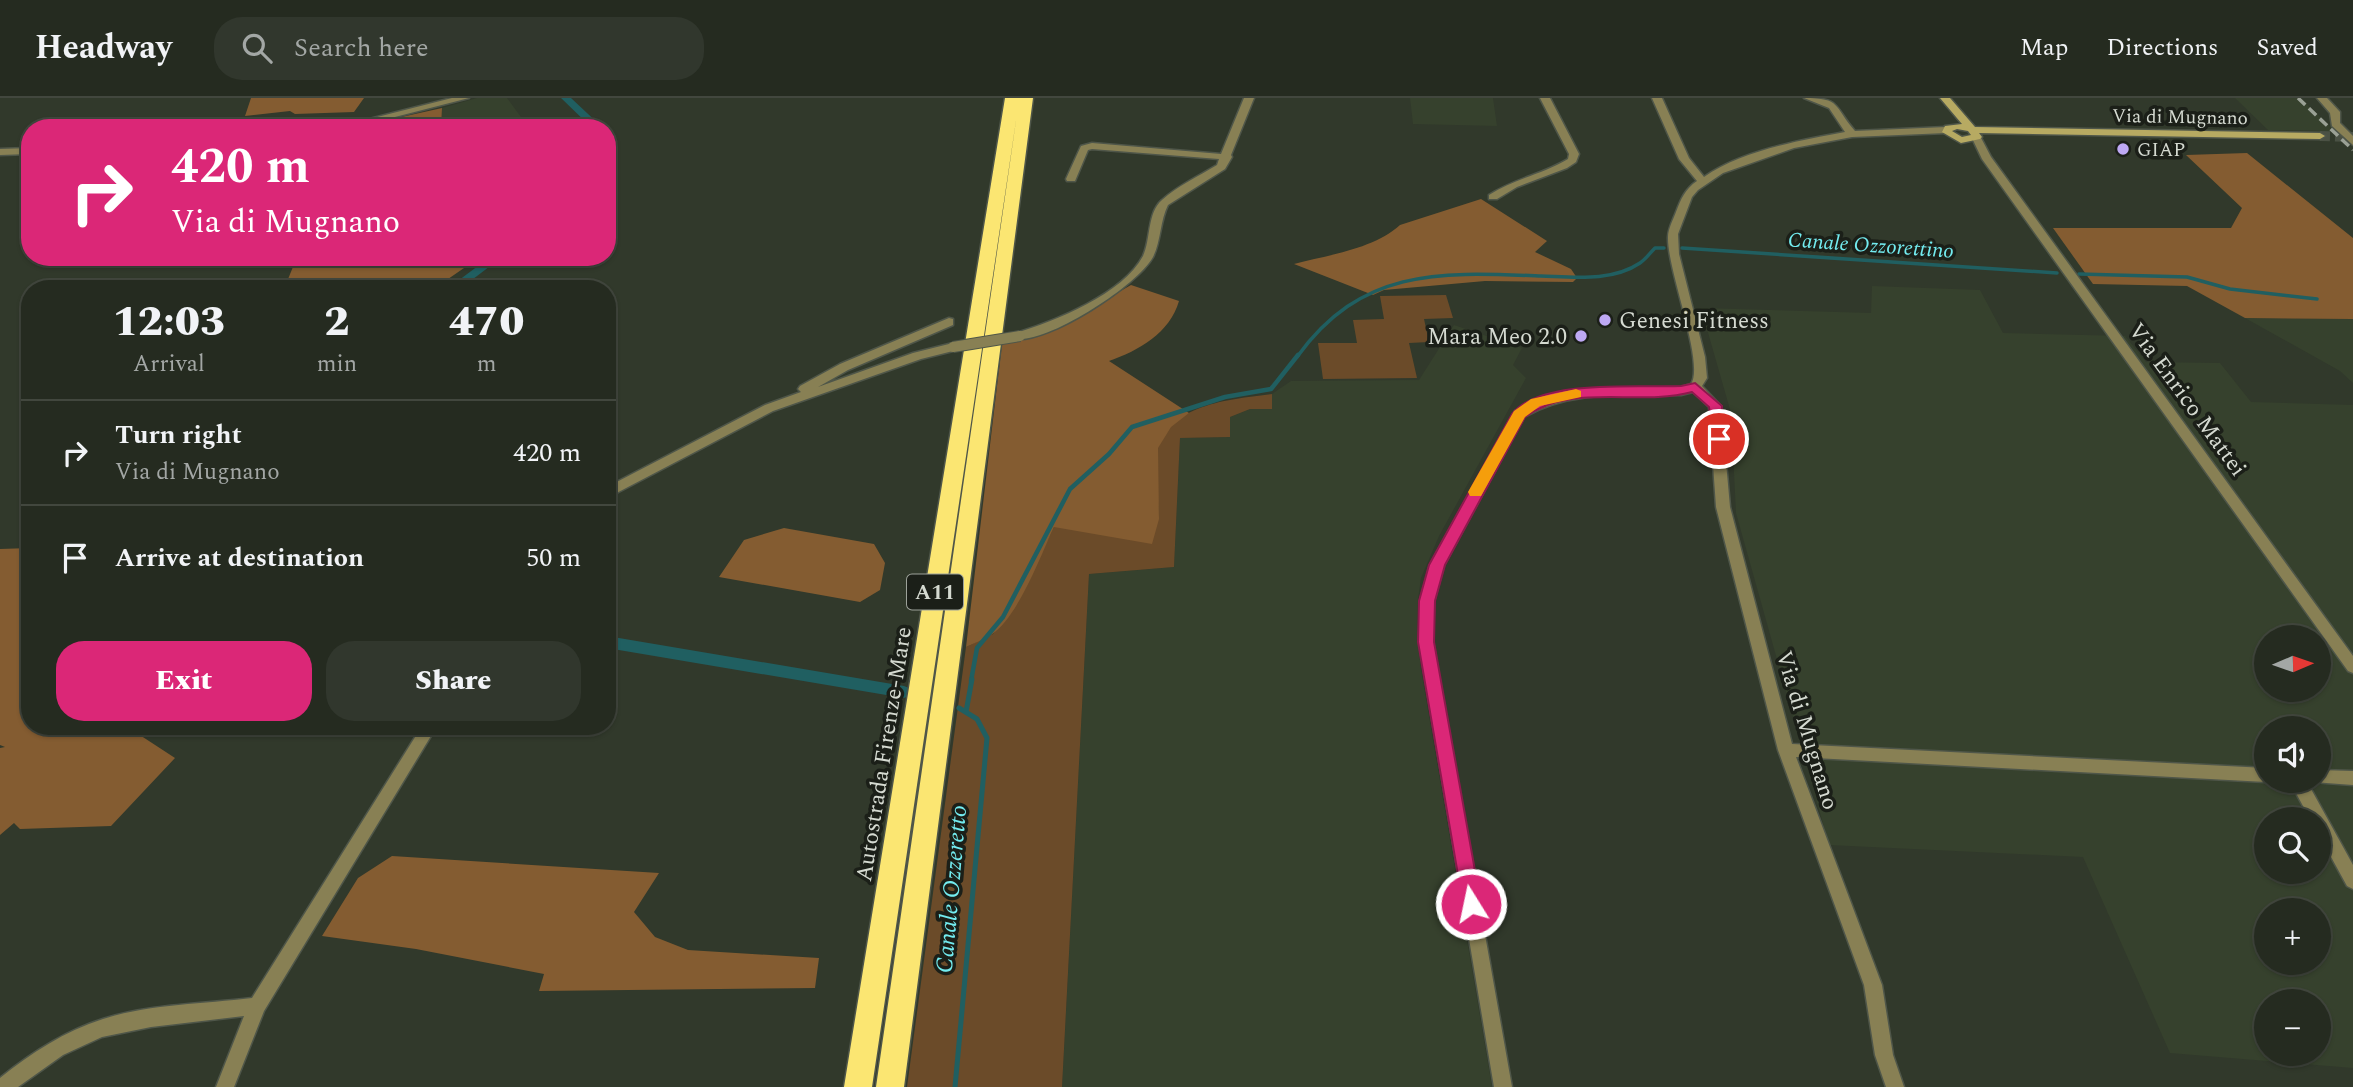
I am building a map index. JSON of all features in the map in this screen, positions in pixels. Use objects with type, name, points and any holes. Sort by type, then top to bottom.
[{"type":"highway","name":"Autostrada Firenze-Mare","points":[[858,1087],[1012,98]]},
{"type":"highway","name":"A11","points":[[890,1087],[1026,98]]},
{"type":"street","points":[[376,119],[464,98]]},
{"type":"street","points":[[769,408],[917,356],[1020,336],[1062,322],[1110,293],[1138,270],[1148,256],[1164,203],[1207,179],[1221,167],[1249,98]]},
{"type":"street","points":[[1493,197],[1511,183],[1564,166],[1573,160],[1573,154],[1545,98]]},
{"type":"street","points":[[1657,98],[1684,159],[1702,181]]},
{"type":"street","points":[[1809,98],[1828,102],[1836,107],[1843,124],[1852,134]]},
{"type":"street","points":[[1945,98],[1974,134]]},
{"type":"street","points":[[2322,98],[2333,109],[2334,124],[2353,138]]},
{"type":"street","points":[[1952,133],[1956,114]]},
{"type":"street","points":[[1952,133],[1974,134]]},
{"type":"street","name":"Via Enrico Mattei","points":[[1952,133],[1986,157]]},
{"type":"street","points":[[1503,1087],[1426,642],[1430,589],[1437,565],[1519,414],[1536,402],[1561,395],[1670,391],[1695,387],[1701,378],[1699,357],[1674,254],[1673,234],[1687,197],[1702,181],[1792,145],[1852,134],[1974,134]]},
{"type":"street","name":"Via Enrico Mattei","points":[[1974,134],[1986,157],[2353,667]]},
{"type":"street","name":"Via di Mugnano","points":[[1974,134],[2320,136]]},
{"type":"street","points":[[1071,179],[1084,148],[1092,146],[1227,157]]},
{"type":"street","points":[[0,152],[21,151]]},
{"type":"street","points":[[616,488],[844,367],[949,322]]},
{"type":"street","name":"Via di Mugnano","points":[[1695,387],[1715,406],[1723,507],[1786,750],[1873,985],[1884,1055],[1895,1087]]},
{"type":"street","points":[[225,1087],[257,1006],[424,735]]},
{"type":"street","points":[[1786,750],[2254,774]]},
{"type":"street","points":[[2331,777],[2353,778]]},
{"type":"street","points":[[2304,793],[2353,881]]},
{"type":"street","points":[[3,1087],[59,1049],[86,1034],[116,1024],[257,1006]]},
{"type":"shaded area","points":[[251,98],[364,98],[354,112],[295,114],[290,111],[245,116]]},
{"type":"shaded area","points":[[477,98],[507,98],[522,119],[441,119],[442,108]]},
{"type":"shaded area","points":[[1410,98],[1493,98],[1497,126],[1413,124]]},
{"type":"shaded area","points":[[2235,98],[2300,98],[2335,131],[2268,130]]},
{"type":"shaded area","points":[[442,108],[441,119],[392,119]]},
{"type":"shaded area","points":[[2247,153],[2353,238],[2353,319],[2245,318],[2187,286],[2093,284],[2053,228],[2231,228],[2242,208],[2186,155]]},
{"type":"shaded area","points":[[1481,199],[1547,241],[1535,252],[1571,269],[1577,278],[1573,282],[1485,281],[1384,290],[1373,295],[1294,264],[1364,246],[1400,225]]},
{"type":"shaded area","points":[[293,266],[467,266],[447,280],[288,280]]},
{"type":"shaded area","points":[[1131,285],[1179,301],[1168,322],[1152,339],[1109,361],[1189,413],[1171,427],[1158,448],[1159,519],[1152,544],[1054,527],[1027,586],[1010,615],[991,635],[966,647],[1002,344],[1047,333]]},
{"type":"shaded area","points":[[1872,286],[1980,290],[2003,333],[2125,336],[2146,362],[2220,363],[2251,402],[2353,405],[2353,1068],[2329,1066],[2331,1066],[2331,989],[2254,989],[2254,1060],[2170,1053],[2083,857],[1829,845],[1736,513],[1731,413],[1701,308],[1871,313]]},
{"type":"shaded area","points":[[1446,295],[1453,318],[1424,319],[1429,342],[1409,343],[1417,378],[1323,379],[1318,343],[1357,343],[1353,320],[1384,319],[1380,296]]},
{"type":"shaded area","points":[[2245,318],[2353,319],[2353,383],[2340,371]]},
{"type":"shaded area","points":[[1454,325],[1522,348],[1513,365],[1526,378],[1439,536],[1421,578],[1418,599],[1417,633],[1421,669],[1492,1087],[1062,1087],[1089,574],[1174,567],[1180,438],[1230,437],[1230,417],[1250,409],[1272,409],[1272,394],[1291,381],[1419,380]]},
{"type":"shaded area","points":[[1272,394],[1272,409],[1250,409],[1230,417],[1230,437],[1180,438],[1174,567],[1089,574],[1062,1087],[907,1087],[966,647],[993,634],[1024,589],[1054,527],[1159,519],[1156,472],[1158,447],[1165,432],[1176,421],[1190,412],[1223,401]]},
{"type":"shaded area","points":[[784,528],[874,544],[885,563],[880,590],[860,602],[719,577],[744,540]]},
{"type":"shaded area","points":[[21,548],[21,735],[140,735],[175,758],[111,826],[20,829],[14,823],[0,835],[0,748],[5,747],[0,745],[0,549]]},
{"type":"shaded area","points":[[392,856],[659,873],[634,912],[655,937],[688,950],[819,958],[815,988],[539,991],[544,974],[416,949],[322,936],[358,878]]},
{"type":"waterway","name":"Canale Ozzeretto","points":[[566,98],[588,119]]},
{"type":"waterway","name":"Canale Ozzorettino","points":[[1297,357],[1322,328],[1348,306],[1376,291],[1406,281],[1469,274],[1605,276],[1629,269],[1655,248],[1664,248]]},
{"type":"waterway","name":"Canale Ozzorettino","points":[[1682,248],[2057,273]]},
{"type":"waterway","name":"Canale Ozzeretto","points":[[465,280],[484,266]]},
{"type":"waterway","name":"Canale Ozzorettino","points":[[2079,274],[2187,277],[2230,289],[2317,299]]},
{"type":"waterway","name":"Canale Ozzorettino","points":[[971,681],[977,648],[1003,617],[1070,489],[1109,454],[1132,427],[1225,397],[1271,389],[1298,355]]},
{"type":"waterway","name":"Canale Ozzeretto","points":[[616,644],[904,692]]},
{"type":"waterway","name":"Canale Ozzorettino","points":[[966,712],[972,679]]},
{"type":"waterway","name":"Canale Ozzeretto","points":[[955,1087],[987,738],[977,719],[959,708]]},
{"type":"tunnel","points":[[2320,136],[2353,137]]},
{"type":"railway","points":[[2298,98],[2353,150]]},
{"type":"slow traffic","points":[[1475,492],[1519,414],[1536,402],[1576,394]]},
{"type":"place","name":"GIAP","points":[[2123,149]]},
{"type":"place","name":"Genesi Fitness","points":[[1605,320]]},
{"type":"place","name":"Mara Meo 2.0","points":[[1581,336]]},
{"type":"route","points":[[1471,904],[1426,642],[1427,601],[1437,565],[1487,471],[1519,414],[1536,402],[1561,395],[1681,391],[1695,387],[1715,406],[1719,439]]}]
